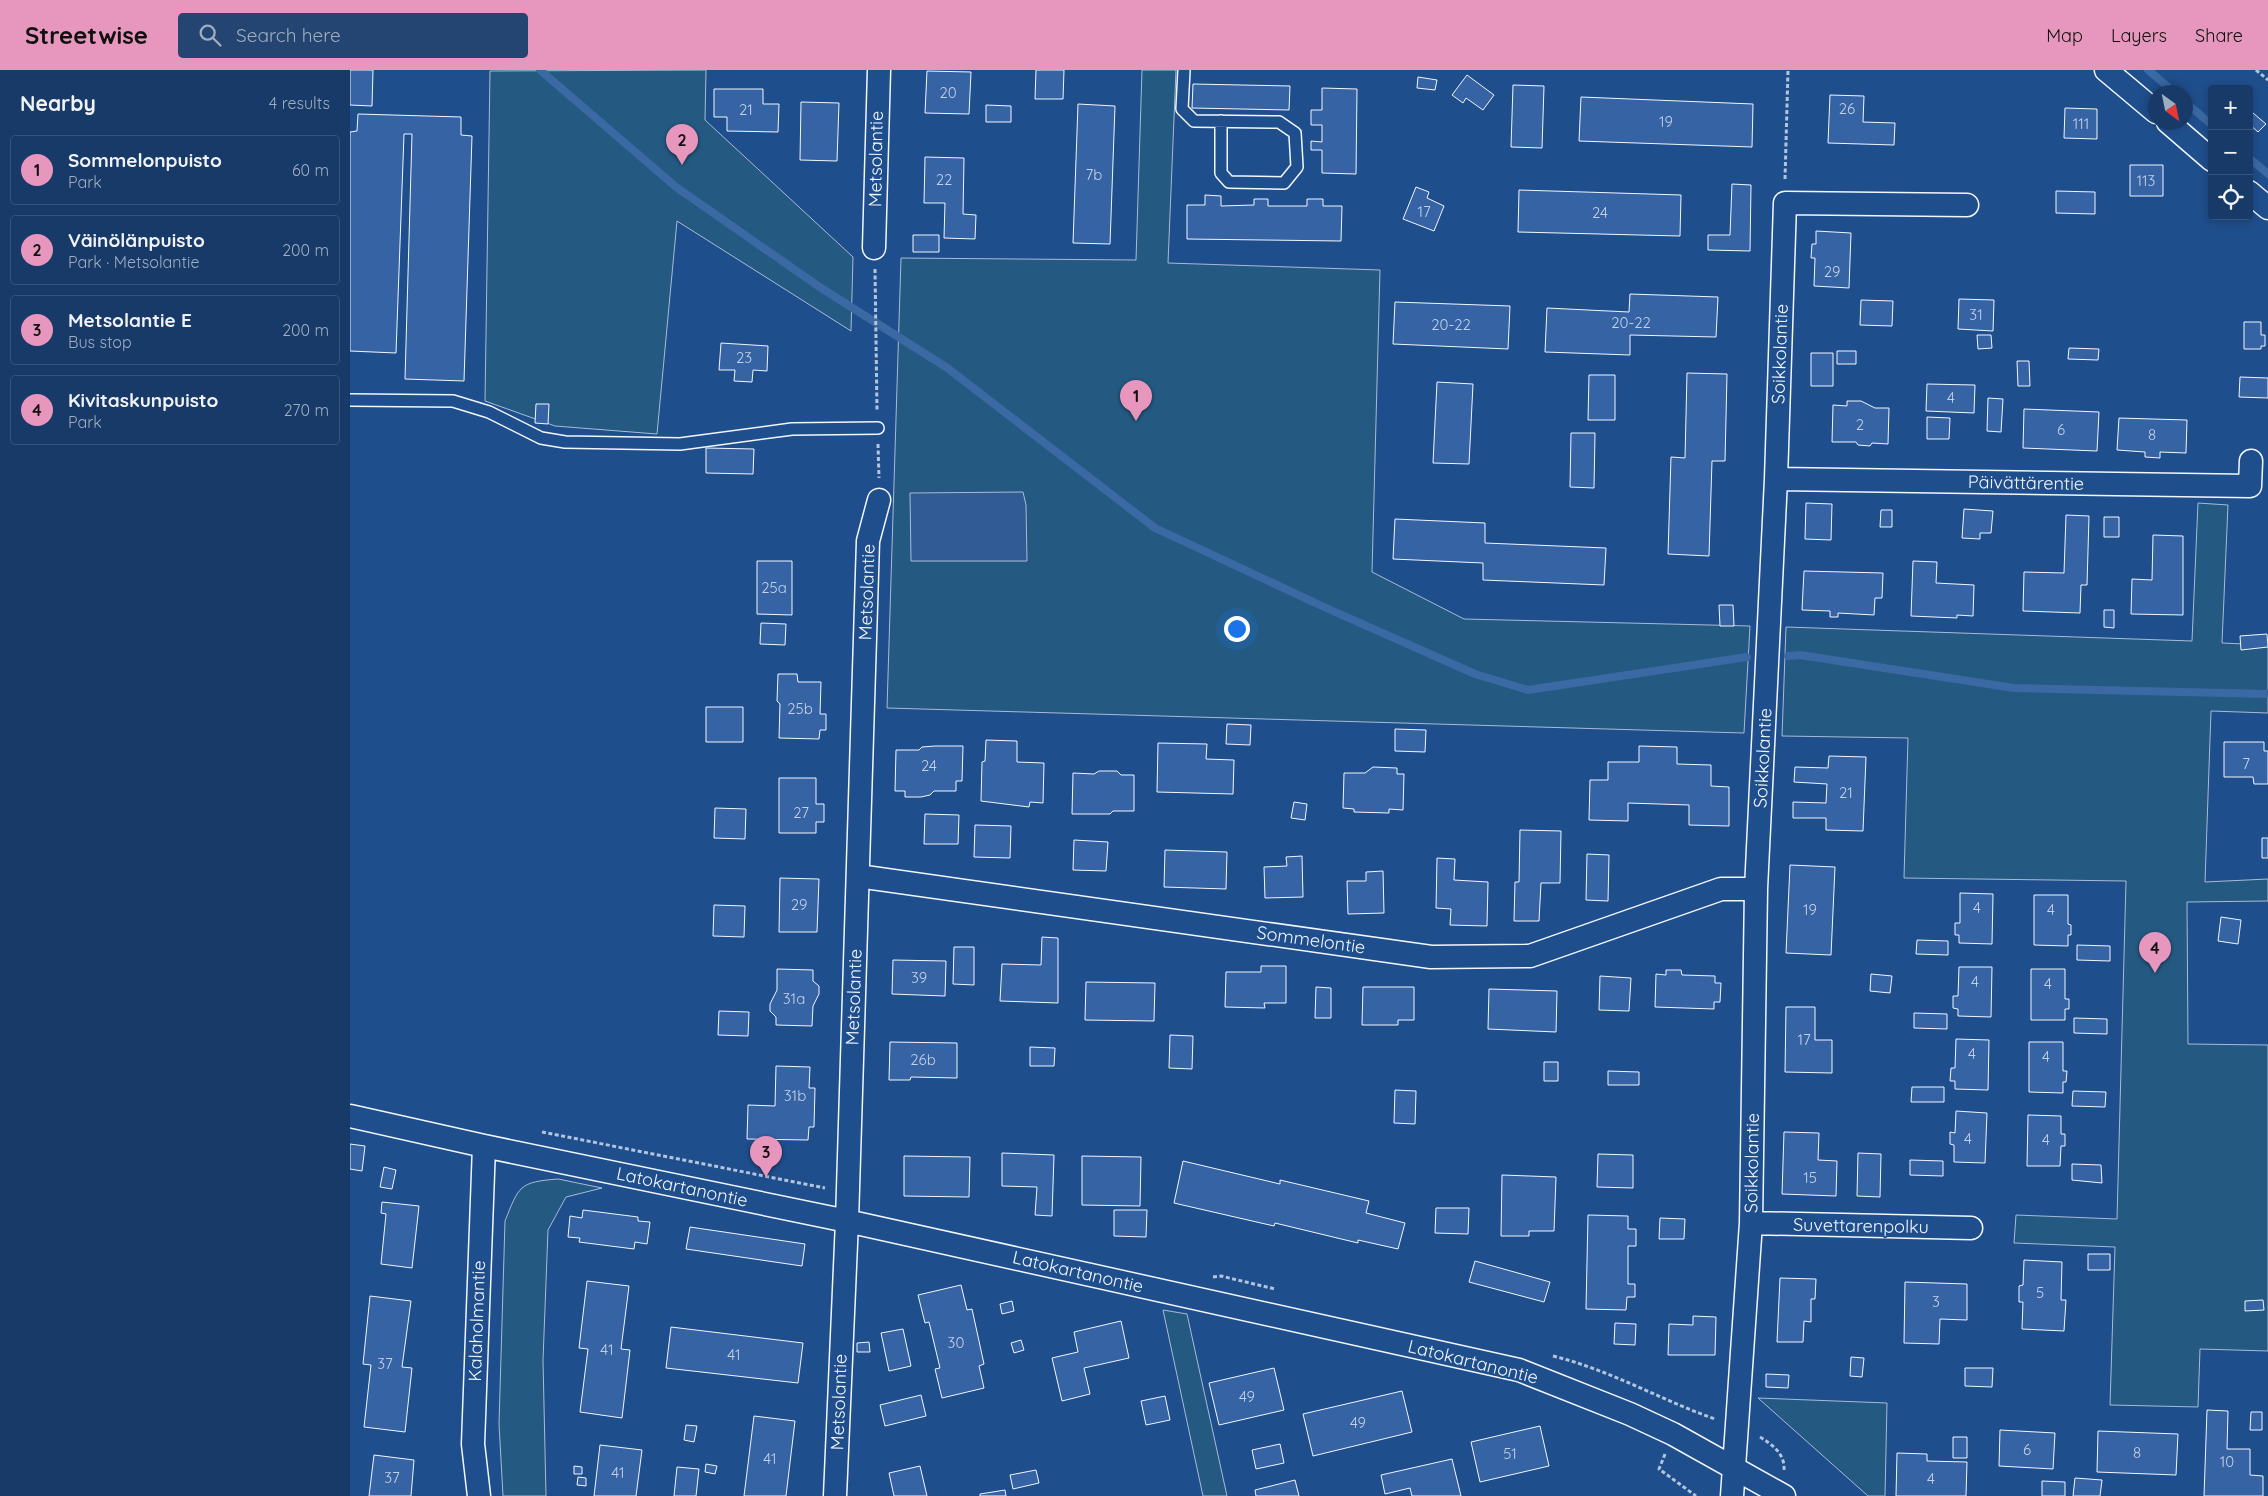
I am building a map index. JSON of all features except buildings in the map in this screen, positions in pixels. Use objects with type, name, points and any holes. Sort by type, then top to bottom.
[{"type":"street","name":"Metsolantie","points":[[874,248],[879,70]]},
{"type":"street","points":[[2106,70],[2148,105]]},
{"type":"street","points":[[2177,130],[2208,157]]},
{"type":"street","points":[[2253,195],[2268,208]]},
{"type":"street","points":[[1784,203],[1967,204]]},
{"type":"street","name":"Soikkolantie","points":[[1732,1496],[1751,1223],[1756,889],[1776,479],[1784,203]]},
{"type":"street","name":"Päivättärentie","points":[[1776,479],[2250,486],[2251,461]]},
{"type":"street","name":"Metsolantie","points":[[835,1496],[847,1221],[868,541],[879,500]]},
{"type":"street","name":"Sommelontie","points":[[858,876],[1431,957],[1530,956],[1721,888],[1756,889]]},
{"type":"street","name":"Latokartanontie","points":[[350,1116],[484,1146],[847,1221],[1519,1370],[1665,1430],[1784,1496]]},
{"type":"street","name":"Kalaholmantie","points":[[479,1496],[473,1444],[484,1146]]},
{"type":"street","name":"Suvettarenpolku","points":[[1751,1223],[1971,1228]]},
{"type":"lane","points":[[1184,70],[1182,109],[1194,121],[1221,121],[1279,122],[1295,133],[1297,167],[1284,182],[1229,182],[1221,173],[1221,121]]},
{"type":"lane","points":[[350,400],[453,401],[489,412],[540,438],[566,442],[626,445],[680,444],[792,428],[878,428]]},
{"type":"path","points":[[1784,203],[1788,70]]},
{"type":"path","points":[[2256,70],[2268,80]]},
{"type":"path","points":[[874,248],[876,338]]},
{"type":"shaded area","points":[[706,70],[705,120],[853,257],[851,331],[677,221],[657,434],[555,426],[485,401],[490,71]]},
{"type":"shaded area","points":[[1142,70],[1176,70],[1168,263],[1380,270],[1372,572],[1464,619],[1750,626],[1744,733],[887,708],[901,258],[1136,260]]},
{"type":"shaded area","points":[[1023,492],[1026,505],[1027,561],[911,561],[910,493]]},
{"type":"shaded area","points":[[2198,503],[2228,505],[2222,643],[2268,645],[2268,713],[2211,711],[2205,882],[2268,879],[2268,901],[2187,902],[2188,1044],[2268,1045],[2268,1351],[2200,1349],[2198,1407],[2110,1405],[2115,1247],[2014,1243],[2016,1215],[2117,1219],[2126,881],[1904,878],[1908,738],[1782,736],[1786,627],[2192,641]]},
{"type":"shaded area","points":[[558,1179],[602,1188],[566,1197],[548,1230],[543,1360],[546,1496],[503,1496],[499,1424],[505,1221],[514,1200],[522,1188],[535,1182]]},
{"type":"shaded area","points":[[1163,1310],[1187,1314],[1227,1496],[1203,1496]]},
{"type":"shaded area","points":[[1758,1398],[1887,1403],[1885,1496],[1868,1496]]},
{"type":"waterway","points":[[540,70],[676,187],[821,288],[946,367],[1155,528],[1324,607],[1475,674],[1528,690],[1747,657]]},
{"type":"waterway","points":[[2148,70],[2166,85]]},
{"type":"waterway","points":[[2193,109],[2208,122]]},
{"type":"waterway","points":[[2253,161],[2268,174]]},
{"type":"waterway","points":[[1788,656],[1800,655],[2014,688],[2268,694]]},
{"type":"place","name":"Väinölänpuisto","points":[[682,165]]},
{"type":"place","name":"Sommelonpuisto","points":[[1136,421]]},
{"type":"place","name":"Kivitaskunpuisto","points":[[2155,973]]},
{"type":"place","name":"Metsolantie E","points":[[766,1177]]}]
